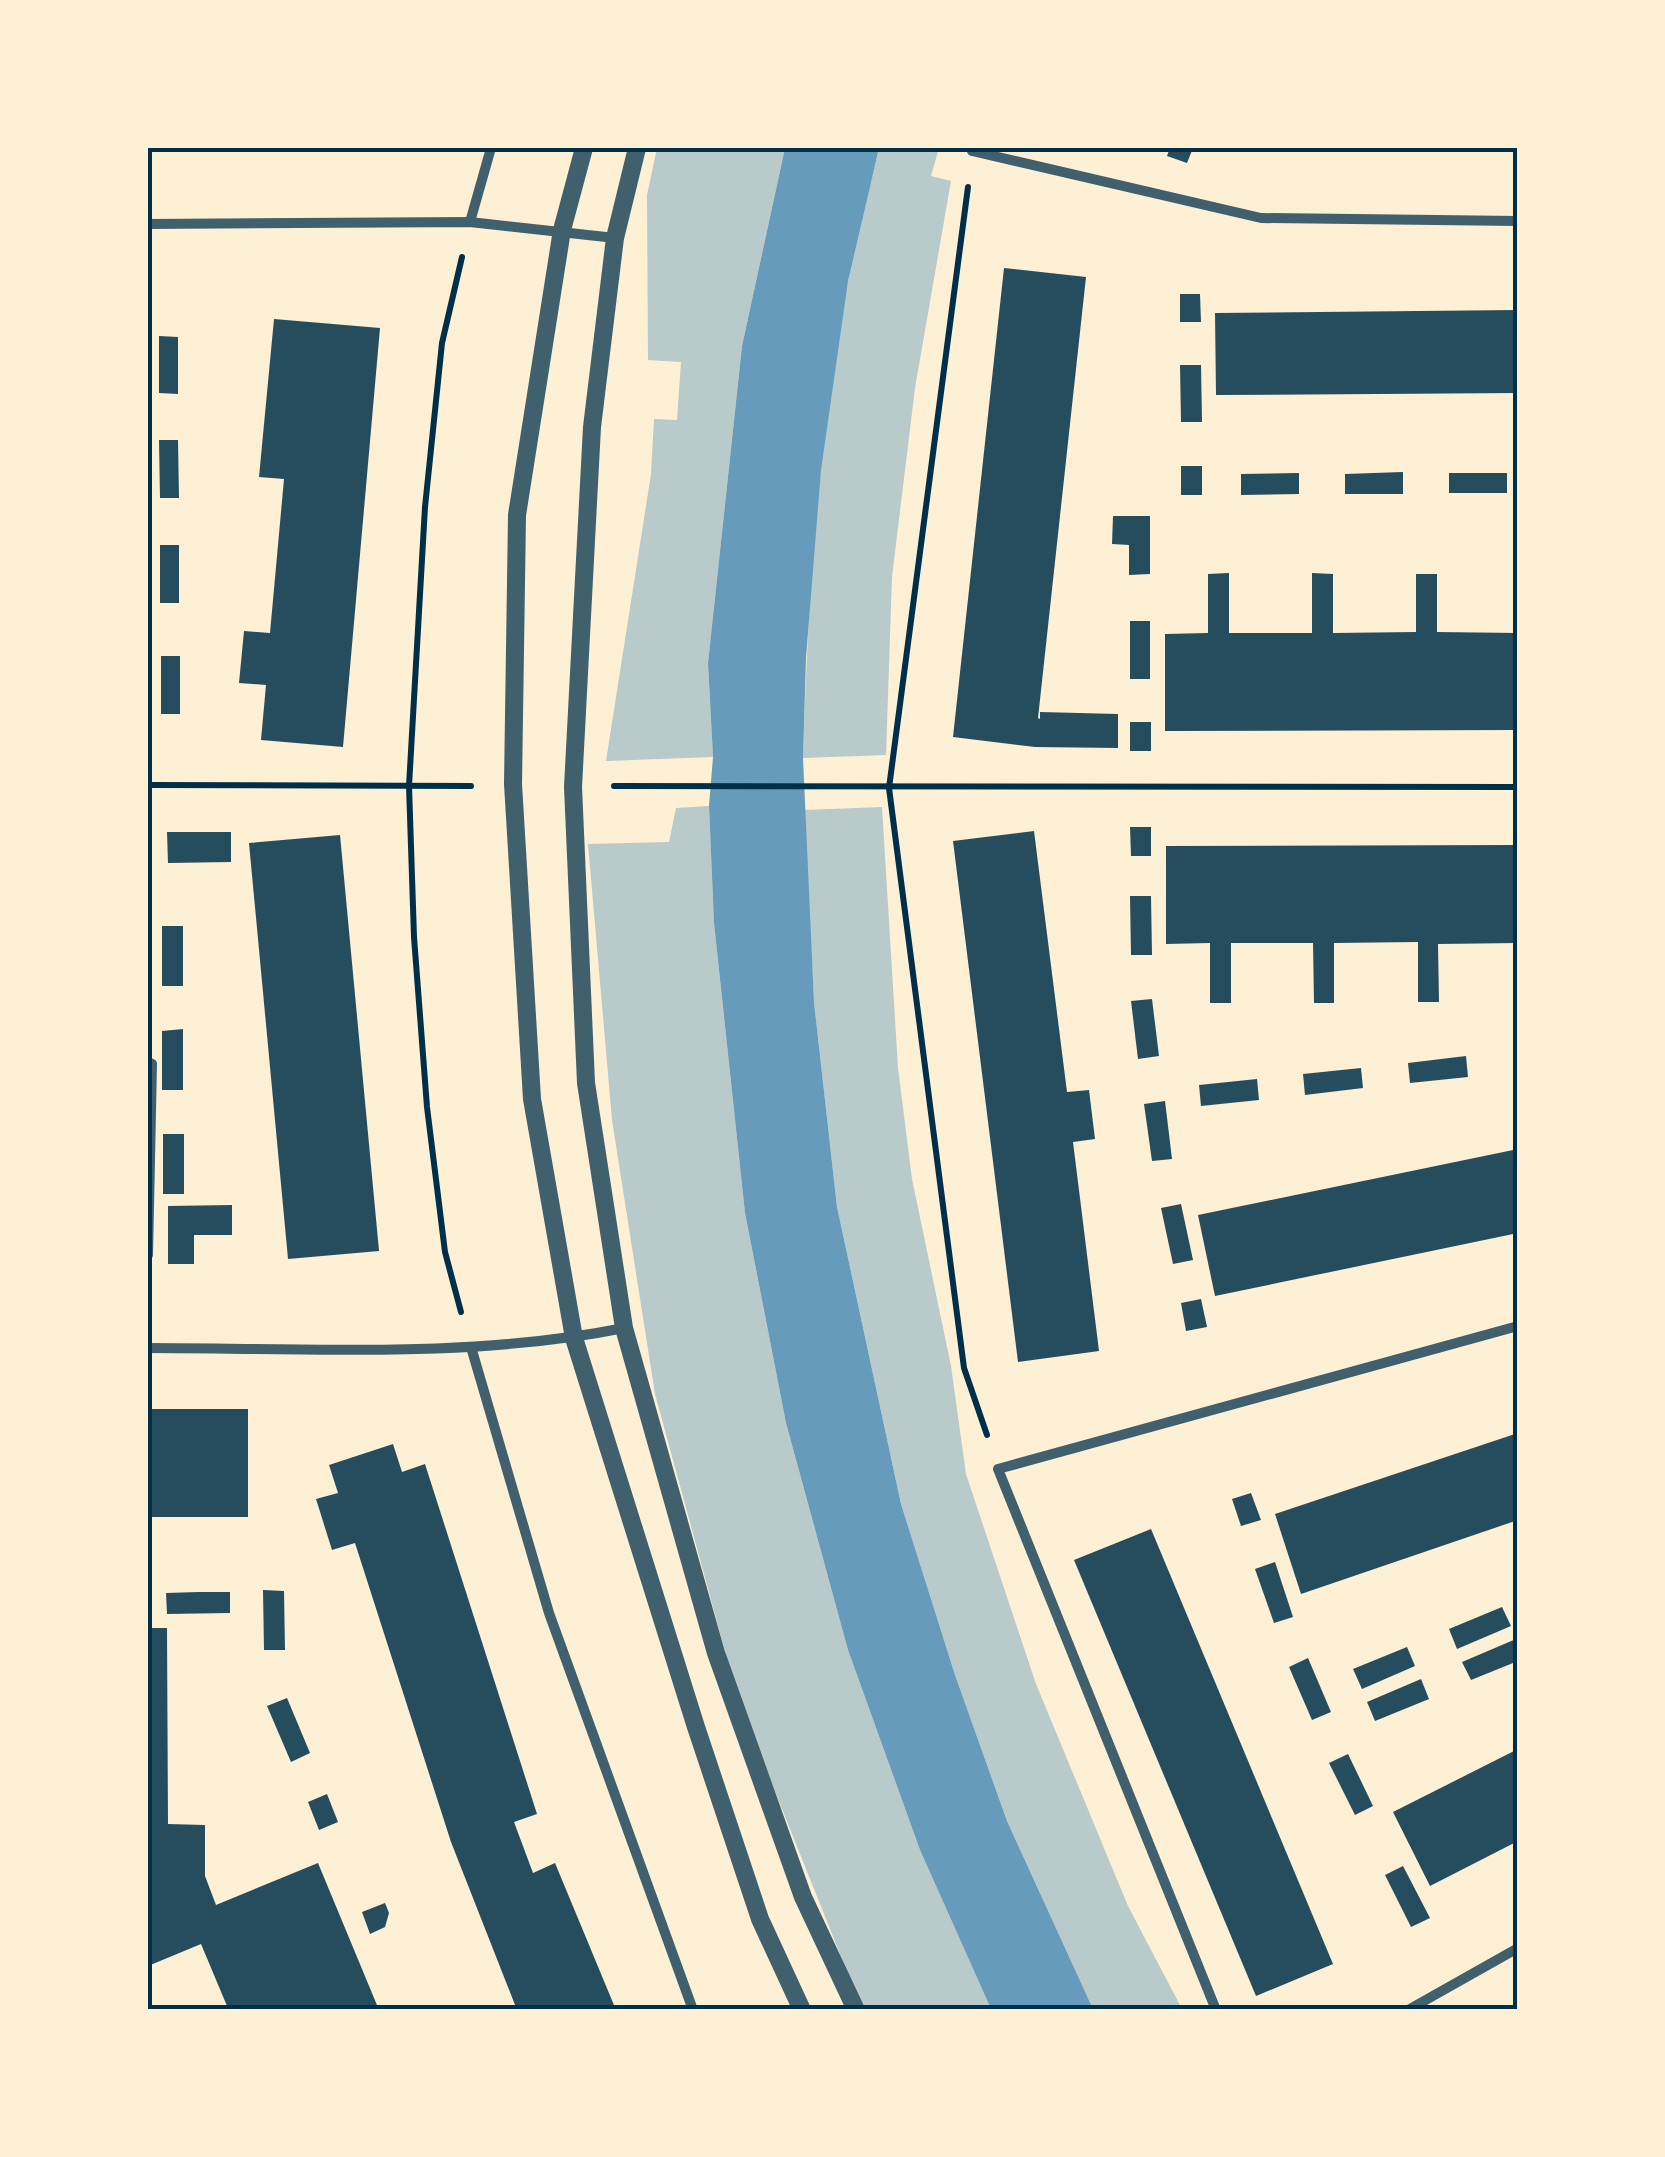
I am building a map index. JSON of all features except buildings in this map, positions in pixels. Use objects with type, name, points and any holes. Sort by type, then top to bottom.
[{"type":"street","points":[[470,222],[491,148]]},
{"type":"street","points":[[584,148],[562,230],[518,515],[513,784],[532,1099],[574,1338],[760,1919],[802,2010]]},
{"type":"street","points":[[638,148],[615,238],[592,427],[573,787],[586,1083],[624,1328],[716,1653],[802,1896],[856,2010]]},
{"type":"street","points":[[973,149],[1261,218],[1518,221]]},
{"type":"street","points":[[148,224],[470,222],[615,238]]},
{"type":"street","points":[[148,1062],[152,1064],[148,1255]]},
{"type":"street","points":[[1216,2010],[998,1469],[1518,1326]]},
{"type":"street","points":[[148,1348],[470,1347],[574,1338],[624,1328]]},
{"type":"street","points":[[470,1347],[549,1613],[694,2010]]},
{"type":"street","points":[[1408,2010],[1518,1948]]},
{"type":"path","points":[[973,149],[889,788],[964,1368],[998,1469]]},
{"type":"path","points":[[470,222],[442,343],[424,507],[409,786],[414,937],[427,1108],[445,1252],[470,1347]]},
{"type":"path","points":[[148,785],[513,784]]},
{"type":"path","points":[[573,787],[1518,787]]},
{"type":"shaded area","points":[[657,148],[785,148],[742,346],[708,663],[713,757],[606,761],[651,474],[654,419],[677,420],[681,362],[648,360],[647,195]]},
{"type":"shaded area","points":[[879,148],[939,148],[931,176],[951,181],[915,388],[892,577],[886,755],[803,758],[812,579],[829,399],[851,264]]},
{"type":"shaded area","points":[[709,806],[714,923],[745,1213],[786,1423],[848,1650],[920,1850],[991,2009],[862,2009],[738,1699],[655,1394],[612,1120],[588,844],[669,842],[676,808]]},
{"type":"shaded area","points":[[882,807],[898,1068],[912,1179],[951,1366],[966,1474],[1036,1684],[1128,1906],[1182,2009],[1093,2009],[1007,1821],[955,1675],[901,1504],[837,1207],[814,1002],[804,810]]},
{"type":"water","points":[[785,148],[879,148],[848,281],[821,470],[806,658],[803,758],[814,1002],[837,1207],[901,1504],[955,1675],[1007,1821],[1093,2009],[991,2009],[920,1850],[848,1650],[786,1423],[745,1213],[714,923],[708,663],[742,346]]}]
